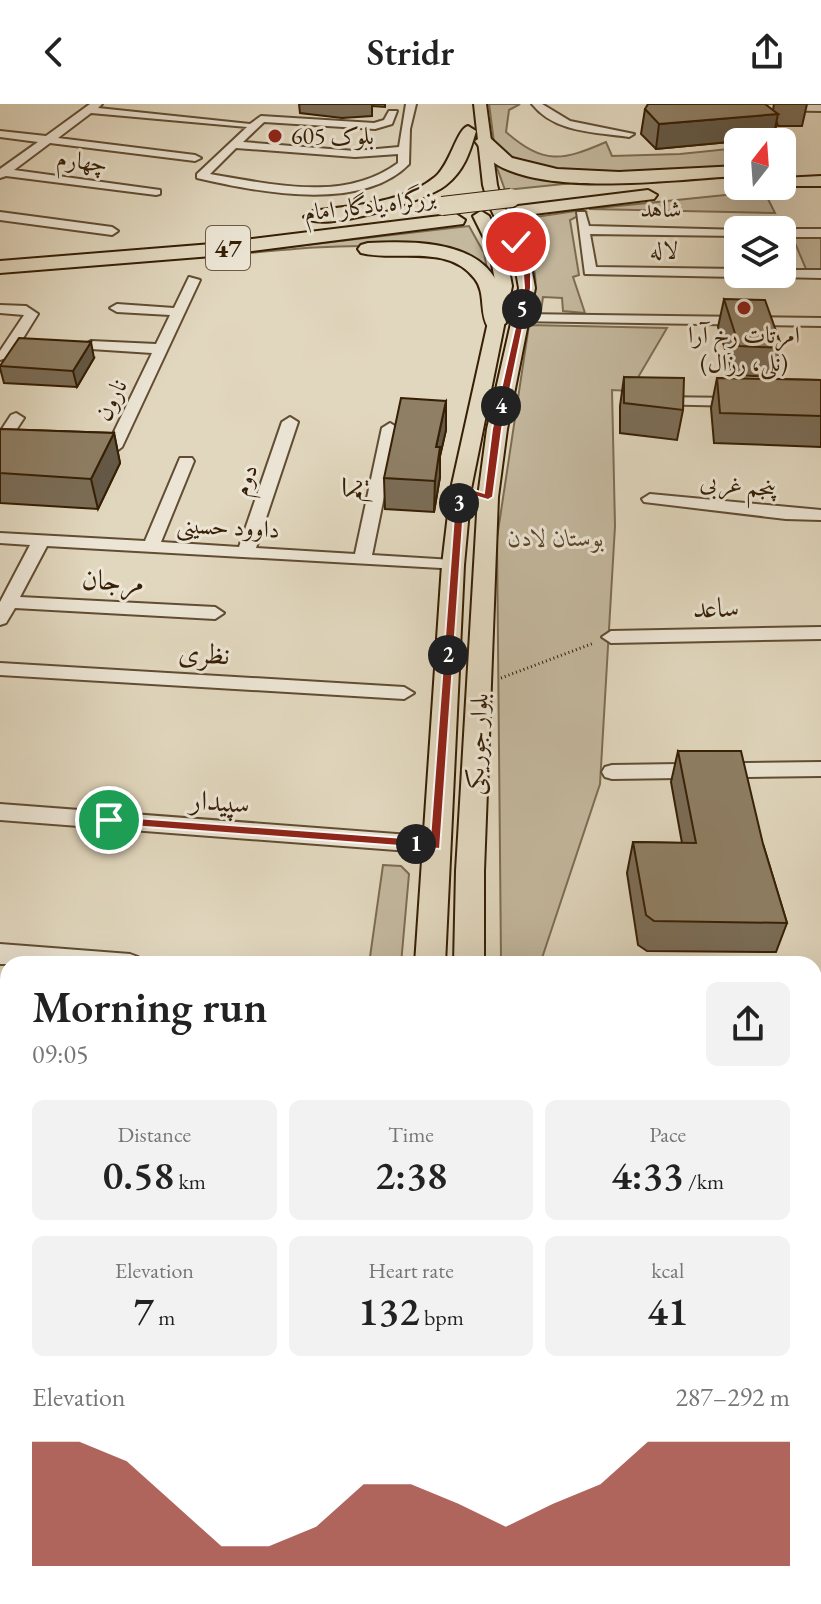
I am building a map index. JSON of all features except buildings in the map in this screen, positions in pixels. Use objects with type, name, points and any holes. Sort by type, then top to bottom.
[{"type":"highway","points":[[261,228],[397,201],[419,193],[444,179],[476,136],[502,160],[546,173],[724,172]]},
{"type":"highway","points":[[796,168],[821,167]]},
{"type":"highway","name":"بزرگراه یادگار امام","points":[[0,254],[128,249],[212,250],[724,174]]},
{"type":"highway","points":[[796,182],[821,181]]},
{"type":"highway","name":"بزرگراه یادگار امام","points":[[514,205],[724,188]]},
{"type":"highway","name":"بزرگراه یادگار امام","points":[[0,267],[67,262],[261,228],[449,213]]},
{"type":"highway","points":[[56,242],[128,249],[156,261],[394,248],[434,252],[466,263],[482,274],[488,284],[495,323]]},
{"type":"highway","points":[[0,277],[67,262]]},
{"type":"main road","name":"بلوار جوریکی","points":[[468,104],[495,203],[516,242],[527,274],[527,288],[497,429],[488,497],[470,871],[469,956]]},
{"type":"main road","name":"بلوار جوریکی","points":[[430,956],[453,565],[461,489],[504,286],[501,262],[480,214],[472,175],[480,104]]},
{"type":"main road","points":[[461,489],[488,497]]},
{"type":"street","points":[[391,113],[366,126],[261,119],[201,176],[315,190],[348,188],[379,180],[403,164],[405,129],[411,104]]},
{"type":"street","points":[[537,104],[542,112],[555,119],[629,134]]},
{"type":"street","points":[[1,173],[92,107],[245,124]]},
{"type":"street","points":[[769,108],[821,108]]},
{"type":"street","points":[[379,112],[391,113]]},
{"type":"street","points":[[304,114],[391,113]]},
{"type":"street","points":[[0,134],[195,158]]},
{"type":"street","points":[[232,148],[355,154],[405,150]]},
{"type":"street","points":[[232,148],[363,166]]},
{"type":"street","name":"چهارم","points":[[1,173],[156,192]]},
{"type":"street","points":[[581,215],[583,230]]},
{"type":"street","points":[[0,216],[112,231]]},
{"type":"street","name":"شاهد","points":[[583,230],[724,232]]},
{"type":"street","name":"لاله","points":[[583,230],[590,271],[724,273]]},
{"type":"street","points":[[796,233],[821,233]]},
{"type":"street","points":[[796,274],[821,274]]},
{"type":"street","name":"نارون","points":[[79,455],[103,454],[114,447],[194,280]]},
{"type":"street","points":[[117,308],[179,312]]},
{"type":"street","points":[[0,309],[30,311],[2,356]]},
{"type":"street","points":[[520,318],[821,322]]},
{"type":"street","points":[[91,345],[162,349]]},
{"type":"street","points":[[640,401],[761,402]]},
{"type":"street","points":[[0,444],[16,418]]},
{"type":"street","name":"دوم","points":[[246,552],[290,422]]},
{"type":"street","name":"یکم","points":[[363,559],[390,428]]},
{"type":"street","points":[[151,547],[186,461]]},
{"type":"street","name":"پنجم غربی","points":[[650,499],[821,515]]},
{"type":"street","name":"داوود حسینی","points":[[0,538],[453,565]]},
{"type":"street","points":[[0,619],[7,597],[41,540]]},
{"type":"street","name":"مرجان","points":[[7,597],[215,613]]},
{"type":"street","name":"ساعد","points":[[611,637],[821,633]]},
{"type":"street","name":"نظری","points":[[0,669],[404,693]]},
{"type":"street","points":[[612,772],[821,769]]},
{"type":"street","name":"سپیدار","points":[[0,812],[436,845]]},
{"type":"street","points":[[0,954],[26,956]]},
{"type":"path","points":[[480,686],[611,637]]},
{"type":"green space","points":[[489,104],[520,104],[509,110],[506,132],[519,143],[543,155],[565,156],[606,142],[612,156],[724,149],[724,167],[584,172],[524,161],[495,150]]},
{"type":"green space","points":[[496,165],[524,174],[622,178],[505,190]]},
{"type":"green space","points":[[724,195],[724,200],[768,200],[775,213],[589,209]]},
{"type":"green space","points":[[582,210],[586,212],[570,220],[579,275],[573,277],[585,313],[563,311],[562,298],[543,297],[541,311],[533,304],[536,280],[531,260],[509,221]]},
{"type":"green space","points":[[469,226],[484,253],[487,269],[455,257],[384,246],[311,248],[203,257]]},
{"type":"green space","points":[[796,236],[821,236],[821,269],[806,269],[796,245]]},
{"type":"green space","name":"بوستان لادن","points":[[529,325],[667,328],[630,391],[612,390],[615,526],[600,784],[543,956],[501,956],[497,538]]},
{"type":"green space","points":[[383,865],[401,866],[409,874],[402,956],[370,956]]},
{"type":"place","name":"بلوک 605","points":[[275,136]]},
{"type":"place","name":"امرتات رخ آرا (نلی، رزال)","points":[[744,308]]},
{"type":"route","points":[[109,820],[436,845],[453,565],[461,489],[488,497],[497,429],[527,288],[527,274],[516,242]]}]
